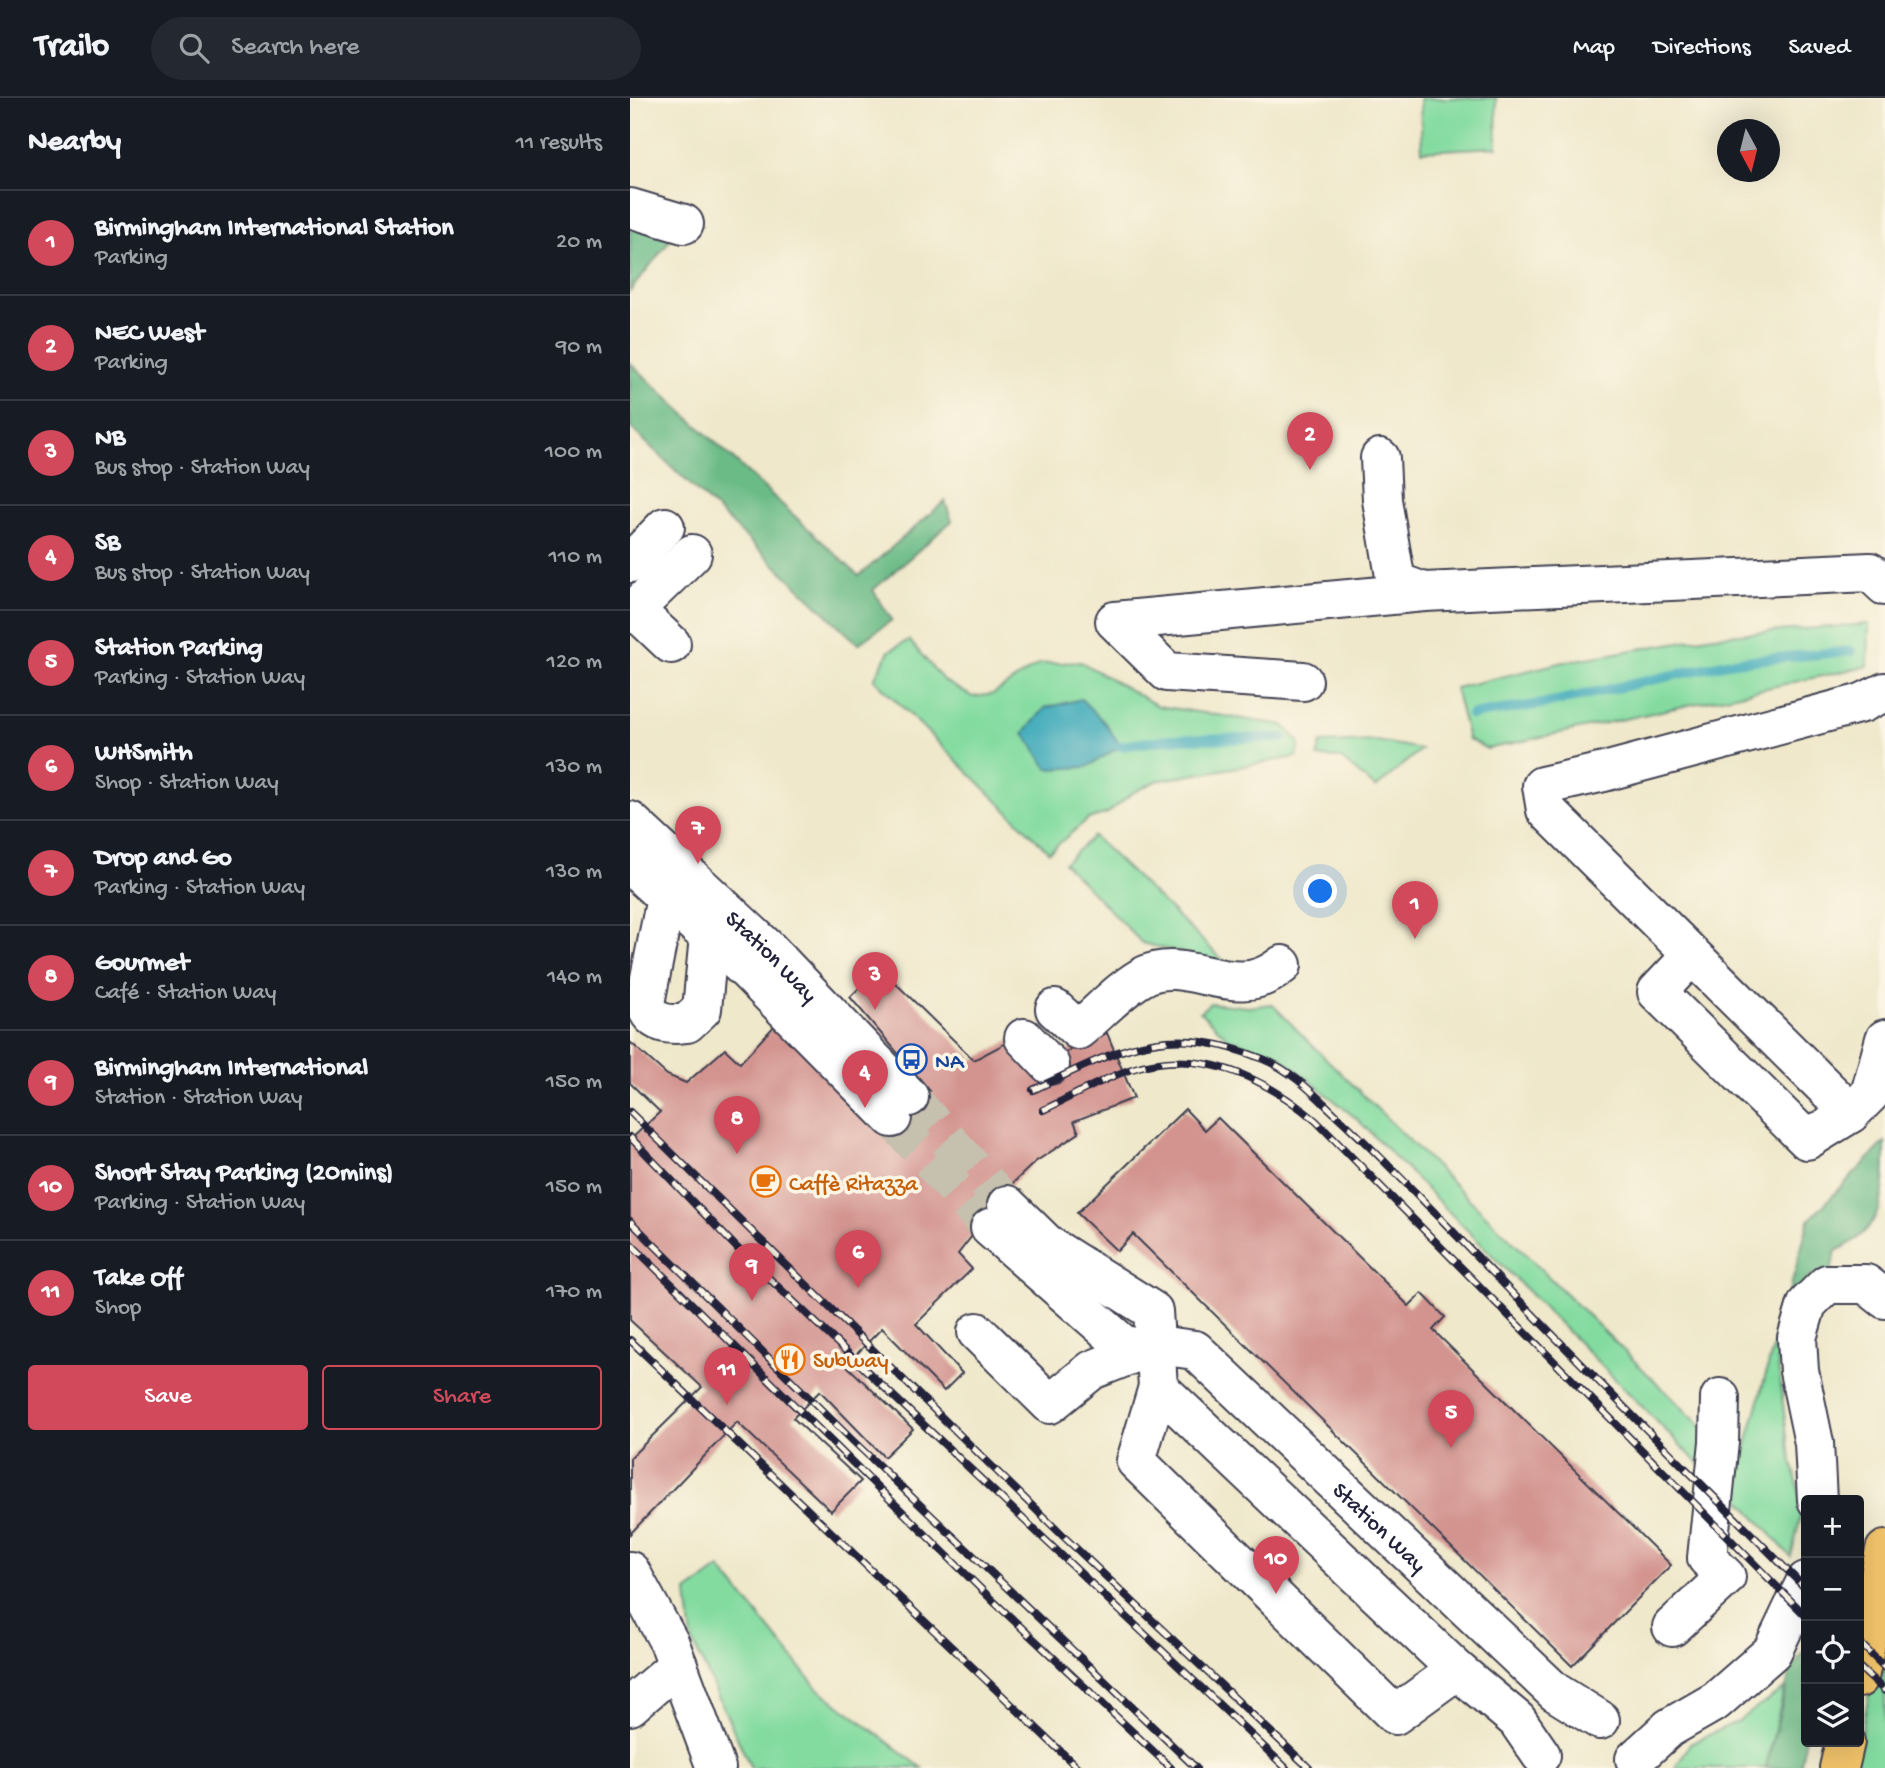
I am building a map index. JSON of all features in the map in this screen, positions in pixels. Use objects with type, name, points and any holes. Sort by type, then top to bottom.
[{"type":"main road","points":[[1864,1653],[1885,1550]]},
{"type":"main road","points":[[1839,1768],[1844,1747]]},
{"type":"street","points":[[630,208],[684,224]]},
{"type":"street","points":[[1380,458],[1382,500],[1396,582],[1424,593]]},
{"type":"street","points":[[630,563],[665,527]]},
{"type":"street","points":[[671,644],[631,617],[692,554]]},
{"type":"street","points":[[1303,681],[1167,672],[1115,621],[1424,593],[1870,572],[1885,586]]},
{"type":"street","points":[[1851,1112],[1546,810],[1542,786],[1862,703],[1885,692]]},
{"type":"street","name":"Station Way","points":[[630,821],[648,860],[691,921],[769,950],[900,1107]]},
{"type":"street","points":[[1692,955],[1657,992],[1807,1140],[1851,1112],[1870,1094],[1885,1039]]},
{"type":"street","points":[[1055,1009],[1078,1030],[1147,975],[1171,972],[1253,982],[1269,976],[1282,965]]},
{"type":"street","points":[[1024,1038],[1050,1065]]},
{"type":"street","name":"Station Way","points":[[999,1216],[1126,1347],[1157,1345],[1195,1350],[1555,1692],[1623,1734],[1632,1747],[1635,1763]]},
{"type":"street","points":[[1817,1495],[1814,1444],[1799,1371],[1797,1338],[1807,1304],[1827,1284],[1866,1283],[1885,1299]]},
{"type":"street","points":[[976,1332],[1050,1404],[1092,1370],[1157,1345],[1158,1387],[1136,1461],[1395,1715],[1457,1670]]},
{"type":"street","points":[[1158,1387],[1457,1670],[1517,1720],[1541,1761]]},
{"type":"street","points":[[1672,1628],[1726,1577],[1707,1558],[1720,1398]]},
{"type":"street","points":[[630,1571],[670,1644],[716,1768]]},
{"type":"street","points":[[1635,1763],[1670,1728],[1716,1701],[1772,1652],[1801,1591]]},
{"type":"street","points":[[630,1706],[678,1665]]},
{"type":"street","points":[[1541,1761],[1551,1736],[1569,1723],[1584,1719],[1600,1720]]},
{"type":"green space","points":[[1420,98],[1496,98],[1497,147],[1422,151]]},
{"type":"green space","points":[[630,223],[671,239],[630,291]]},
{"type":"green space","points":[[630,363],[859,576],[945,501],[952,521],[873,590],[892,620],[858,644],[630,427]]},
{"type":"green space","points":[[1869,624],[1868,666],[1487,749],[1468,739],[1455,688],[1564,662],[1714,636]]},
{"type":"green space","points":[[909,640],[943,680],[973,697],[993,694],[1039,664],[1081,662],[1158,706],[1283,725],[1300,743],[1297,757],[1156,781],[1132,793],[1108,813],[1088,819],[1049,852],[874,679],[889,651]]},
{"type":"green space","points":[[1377,741],[1421,749],[1376,788],[1340,758],[1317,757],[1321,743]]},
{"type":"green space","points":[[1093,836],[1227,964],[1142,943],[1064,863]]},
{"type":"green space","points":[[1210,1003],[1248,1007],[1272,1004],[1712,1437],[1699,1464],[1357,1119],[1278,1055],[1229,1039],[1200,1012]]},
{"type":"green space","points":[[1885,1142],[1882,1194],[1873,1221],[1852,1242],[1836,1251],[1831,1271],[1812,1275],[1788,1296],[1809,1220]]},
{"type":"green space","points":[[1775,1340],[1788,1444],[1801,1499],[1801,1515],[1791,1557],[1734,1493]]},
{"type":"green space","points":[[720,1568],[817,1688],[922,1768],[751,1768],[692,1640],[687,1592]]},
{"type":"green space","points":[[1885,1615],[1885,1768],[1854,1768],[1858,1747],[1864,1747],[1864,1719]]},
{"type":"green space","points":[[1801,1656],[1801,1747],[1804,1747],[1800,1768],[1766,1768],[1791,1669]]},
{"type":"green space","points":[[1784,1689],[1766,1768],[1675,1768],[1690,1744],[1738,1721]]},
{"type":"water","points":[[1081,699],[1104,722],[1121,746],[1087,767],[1048,769],[1024,733],[1045,708]]},
{"type":"building","points":[[880,968],[974,1060],[1034,1028],[1048,1060],[1107,1033],[1134,1098],[1074,1121],[1079,1133],[1035,1162],[1014,1182],[958,1254],[972,1269],[916,1324],[962,1373],[944,1391],[882,1328],[846,1365],[913,1429],[884,1457],[820,1391],[793,1418],[861,1481],[831,1511],[737,1422],[630,1534],[630,1458],[702,1387],[630,1320],[630,1140],[660,1112],[630,1083],[630,1042],[667,1075],[686,1083],[725,1049],[740,1063],[778,1022],[890,1129],[930,1091],[850,997]]},
{"type":"building","points":[[1185,1109],[1205,1130],[1218,1118],[1409,1306],[1422,1293],[1445,1317],[1433,1330],[1671,1565],[1572,1666],[1133,1234],[1117,1251],[1077,1213]]},
{"type":"waterway","points":[[1471,715],[1548,703],[1732,662],[1851,651]]},
{"type":"waterway","points":[[1121,746],[1171,739],[1283,738]]},
{"type":"tunnel","points":[[909,1097],[1007,1205]]},
{"type":"tunnel","points":[[892,1118],[990,1228]]},
{"type":"railway","points":[[1033,1090],[1119,1052],[1144,1044],[1170,1041],[1229,1047],[1283,1069],[1310,1090],[1375,1152],[1571,1354],[1801,1584]]},
{"type":"railway","points":[[1043,1110],[1120,1073],[1157,1063],[1206,1064],[1230,1070],[1275,1091],[1316,1121],[1801,1611]]},
{"type":"railway","points":[[630,1112],[1062,1535],[1309,1768]]},
{"type":"railway","points":[[630,1137],[737,1248],[1286,1768]]},
{"type":"railway","points":[[630,1221],[851,1439],[1196,1768]]},
{"type":"railway","points":[[630,1243],[991,1599],[1171,1768]]},
{"type":"railway","points":[[630,1340],[1078,1768]]},
{"type":"railway","points":[[1864,1647],[1885,1668]]},
{"type":"railway","points":[[1864,1672],[1885,1691]]},
{"type":"place","name":"NEC West","points":[[1310,470]]},
{"type":"place","name":"Drop and Go","points":[[698,864]]},
{"type":"place","name":"Birmingham International Station","points":[[1415,939]]},
{"type":"place","name":"NB","points":[[875,1010]]},
{"type":"place","name":"NA","points":[[912,1060]]},
{"type":"place","name":"SB","points":[[865,1108]]},
{"type":"place","name":"Gourmet","points":[[737,1154]]},
{"type":"place","name":"Caffè Ritazza","points":[[766,1182]]},
{"type":"place","name":"WHSmith","points":[[858,1288]]},
{"type":"place","name":"Birmingham International","points":[[752,1301]]},
{"type":"place","name":"Subway","points":[[790,1359]]},
{"type":"place","name":"Take Off","points":[[727,1405]]},
{"type":"place","name":"Station Parking","points":[[1451,1448]]},
{"type":"place","name":"Short Stay Parking (20mins)","points":[[1276,1594]]}]
